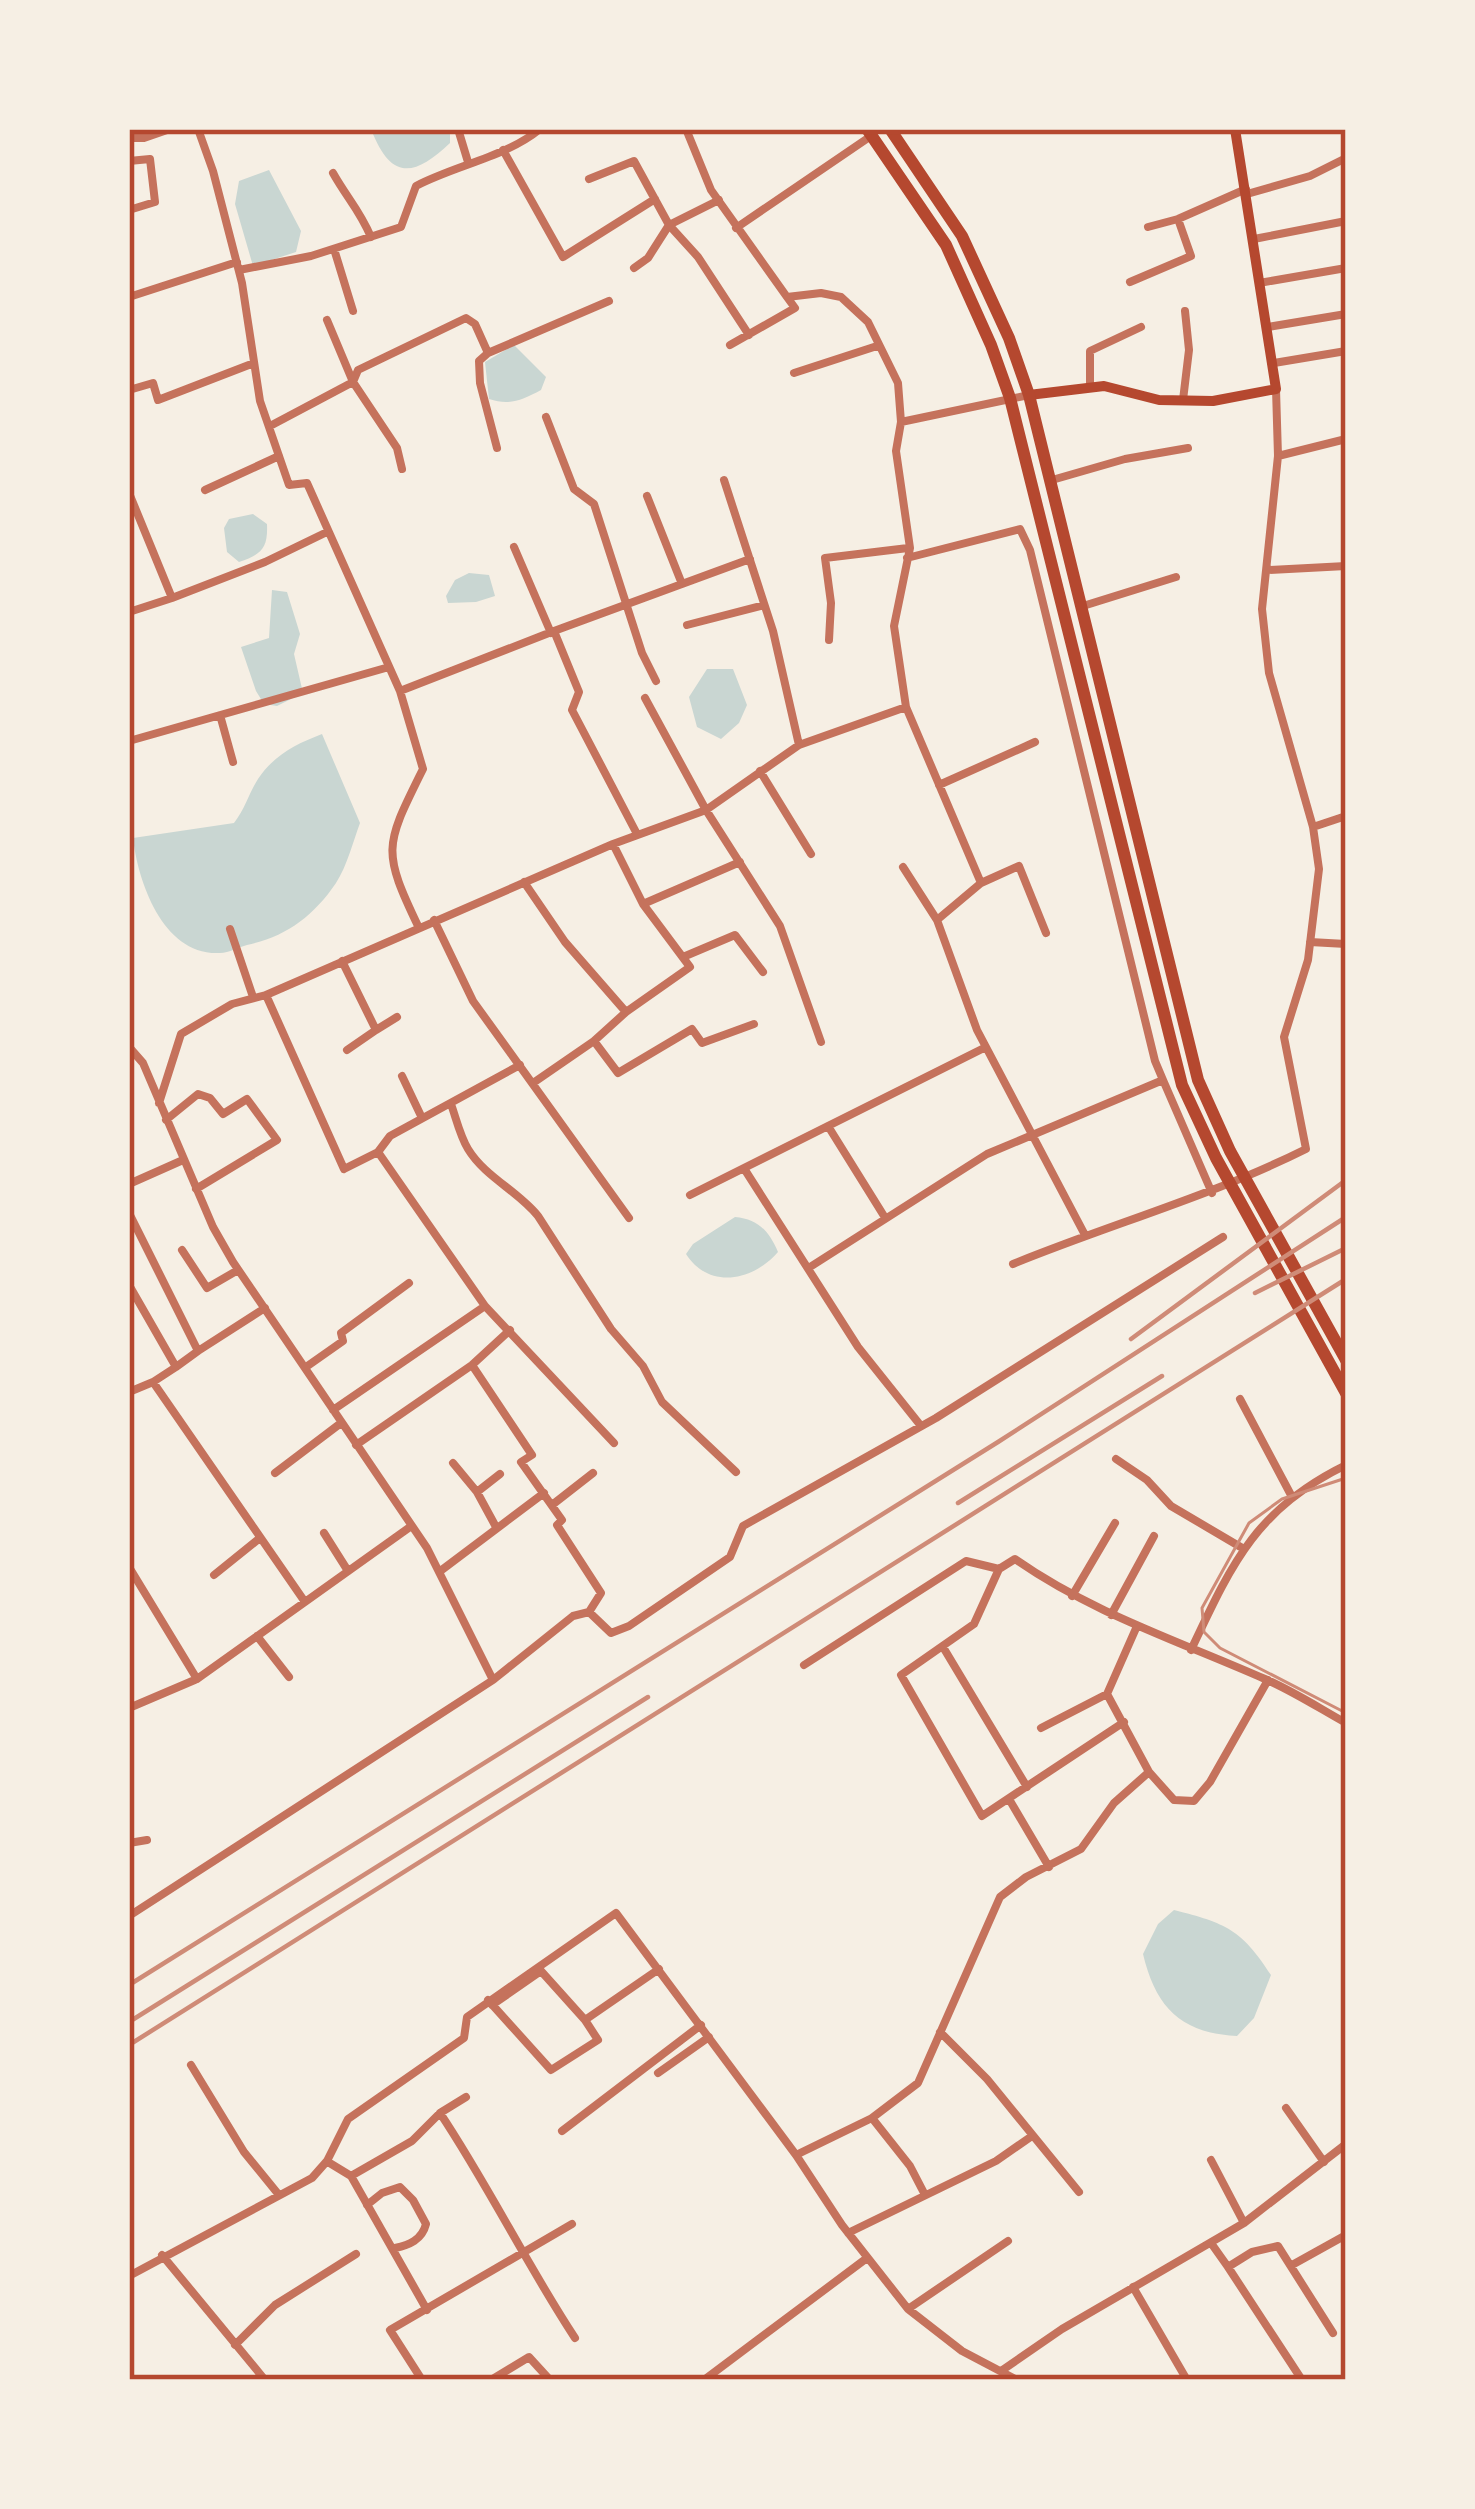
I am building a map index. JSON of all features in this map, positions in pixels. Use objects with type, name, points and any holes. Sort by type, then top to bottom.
[{"type":"main road","points":[[890,129],[962,236],[1009,338],[1029,395],[1198,1079],[1230,1151],[1346,1360]]},
{"type":"main road","points":[[1029,395],[1104,386],[1160,400],[1213,401],[1276,389],[1235,129]]},
{"type":"main road","points":[[869,132],[946,245],[1010,398],[1182,1085],[1216,1158],[1346,1393]]},
{"type":"street","points":[[129,139],[170,129]]},
{"type":"street","points":[[198,129],[238,266],[260,401],[290,485],[307,483],[400,691],[423,769],[394,829],[391,871],[419,928]]},
{"type":"street","points":[[458,129],[468,161]]},
{"type":"street","points":[[519,129],[526,140]]},
{"type":"street","points":[[129,297],[238,266],[334,249],[401,227],[416,186],[526,140],[540,129]]},
{"type":"street","points":[[686,129],[718,200],[795,308],[730,346]]},
{"type":"street","points":[[736,228],[869,132]]},
{"type":"street","points":[[503,150],[563,257],[655,199]]},
{"type":"street","points":[[1148,227],[1247,191],[1310,176],[1346,158]]},
{"type":"street","points":[[129,161],[150,159],[155,202],[129,211]]},
{"type":"street","points":[[590,179],[634,161],[669,225],[698,257],[748,334]]},
{"type":"street","points":[[333,173],[346,196],[358,205],[371,237]]},
{"type":"street","points":[[634,268],[648,258],[669,225],[718,200]]},
{"type":"street","points":[[1130,282],[1191,256],[1178,219]]},
{"type":"street","points":[[1254,239],[1346,221]]},
{"type":"street","points":[[334,249],[353,311]]},
{"type":"street","points":[[1259,283],[1346,268]]},
{"type":"street","points":[[788,297],[821,292],[841,297],[868,322],[898,383],[901,422],[896,452],[910,548],[894,626],[906,707],[981,883]]},
{"type":"street","points":[[497,448],[479,362],[488,353],[609,301]]},
{"type":"street","points":[[1183,400],[1189,350],[1185,311]]},
{"type":"street","points":[[1268,328],[1346,314]]},
{"type":"street","points":[[270,426],[353,382],[358,370],[466,318],[475,324],[488,353]]},
{"type":"street","points":[[327,320],[353,382],[397,448],[402,469]]},
{"type":"street","points":[[1090,388],[1090,351],[1141,327]]},
{"type":"street","points":[[794,373],[877,346]]},
{"type":"street","points":[[1274,363],[1346,351]]},
{"type":"street","points":[[129,390],[152,383],[158,400],[254,363]]},
{"type":"street","points":[[1013,1264],[1212,1193],[1306,1149],[1284,1037],[1310,942],[1318,869],[1313,827],[1269,673],[1262,609],[1278,456],[1276,389]]},
{"type":"street","points":[[901,422],[1029,395]]},
{"type":"street","points":[[546,417],[574,489],[594,504],[642,653],[656,681]]},
{"type":"street","points":[[1278,456],[1346,440]]},
{"type":"street","points":[[1052,480],[1125,459],[1188,448]]},
{"type":"street","points":[[205,490],[280,457]]},
{"type":"street","points":[[724,480],[764,604],[799,745]]},
{"type":"street","points":[[129,493],[172,598]]},
{"type":"street","points":[[647,496],[682,584]]},
{"type":"street","points":[[905,558],[1020,529],[1030,550],[1155,1061],[1212,1193]]},
{"type":"street","points":[[129,612],[265,562],[327,532]]},
{"type":"street","points":[[514,547],[579,692],[572,710],[637,834]]},
{"type":"street","points":[[829,640],[831,602],[825,558],[910,548]]},
{"type":"street","points":[[400,691],[750,559]]},
{"type":"street","points":[[1268,570],[1346,566]]},
{"type":"street","points":[[1083,610],[1176,578]]},
{"type":"street","points":[[686,625],[764,604]]},
{"type":"street","points":[[129,741],[389,668]]},
{"type":"street","points":[[644,698],[706,810],[780,926],[821,1042]]},
{"type":"street","points":[[159,1103],[181,1034],[232,1004],[266,995],[613,844],[706,810],[799,745],[906,707]]},
{"type":"street","points":[[220,715],[233,762]]},
{"type":"street","points":[[939,785],[1035,742]]},
{"type":"street","points":[[760,771],[812,854]]},
{"type":"street","points":[[1313,827],[1346,816]]},
{"type":"street","points":[[533,1084],[690,967],[643,904],[613,844]]},
{"type":"street","points":[[643,904],[740,862]]},
{"type":"street","points":[[937,920],[981,883],[1019,866],[1046,932]]},
{"type":"street","points":[[903,867],[937,920],[986,1047],[1084,1235]]},
{"type":"street","points":[[524,882],[566,942],[626,1012]]},
{"type":"street","points":[[434,920],[473,1001],[629,1218]]},
{"type":"street","points":[[230,929],[253,997]]},
{"type":"street","points":[[683,957],[735,935],[763,972]]},
{"type":"street","points":[[1310,942],[1346,944]]},
{"type":"street","points":[[342,961],[376,1030]]},
{"type":"street","points":[[266,995],[344,1169],[378,1152],[390,1136],[520,1065]]},
{"type":"street","points":[[347,1050],[397,1018]]},
{"type":"street","points":[[594,1041],[618,1073],[692,1029],[703,1043],[754,1024]]},
{"type":"street","points":[[129,1047],[143,1063],[196,1189],[238,1270],[439,1572],[493,1680]]},
{"type":"street","points":[[691,1195],[986,1047]]},
{"type":"street","points":[[402,1076],[422,1118]]},
{"type":"street","points":[[810,1267],[987,1154],[1163,1080]]},
{"type":"street","points":[[166,1120],[198,1094],[210,1098],[223,1114],[247,1099],[278,1140],[196,1189]]},
{"type":"street","points":[[451,1104],[468,1149],[486,1170],[525,1199],[611,1329],[643,1366],[662,1402],[736,1472]]},
{"type":"street","points":[[828,1126],[884,1216]]},
{"type":"street","points":[[378,1152],[485,1306],[614,1443]]},
{"type":"street","points":[[129,1184],[183,1160]]},
{"type":"street","points":[[745,1170],[858,1347],[921,1426]]},
{"type":"street","points":[[129,1213],[198,1351]]},
{"type":"street","points":[[589,1612],[611,1633],[629,1625],[730,1557],[743,1526],[921,1426],[1223,1237]]},
{"type":"street","points":[[182,1250],[207,1288],[238,1270]]},
{"type":"street","points":[[306,1366],[343,1341],[340,1333],[409,1283]]},
{"type":"street","points":[[129,1285],[176,1367]]},
{"type":"street","points":[[333,1410],[485,1306]]},
{"type":"street","points":[[129,1393],[266,1308]]},
{"type":"street","points":[[356,1445],[472,1366],[510,1330]]},
{"type":"street","points":[[129,1916],[493,1680],[573,1616],[589,1612],[601,1593],[557,1525],[562,1520],[521,1462],[532,1455],[472,1366]]},
{"type":"street","points":[[153,1382],[305,1602]]},
{"type":"street","points":[[1240,1399],[1291,1495]]},
{"type":"street","points":[[275,1473],[340,1424]]},
{"type":"street","points":[[1116,1459],[1147,1480],[1171,1505],[1244,1549]]},
{"type":"street","points":[[453,1463],[477,1492],[496,1527]]},
{"type":"street","points":[[1191,1650],[1263,1521],[1291,1495],[1346,1465]]},
{"type":"street","points":[[552,1505],[593,1473]]},
{"type":"street","points":[[477,1492],[500,1474]]},
{"type":"street","points":[[439,1572],[544,1493]]},
{"type":"street","points":[[1072,1596],[1115,1523]]},
{"type":"street","points":[[129,1708],[196,1679],[411,1527]]},
{"type":"street","points":[[324,1533],[348,1571]]},
{"type":"street","points":[[1111,1615],[1154,1536]]},
{"type":"street","points":[[214,1575],[260,1538]]},
{"type":"street","points":[[1124,1722],[982,1816],[901,1676],[974,1624],[999,1569],[1015,1559],[1072,1596],[1268,1680],[1346,1723]]},
{"type":"street","points":[[804,1665],[966,1561],[999,1569]]},
{"type":"street","points":[[129,1567],[196,1679]]},
{"type":"street","points":[[1041,1728],[1107,1694],[1137,1626]]},
{"type":"street","points":[[257,1636],[289,1677]]},
{"type":"street","points":[[943,1647],[1027,1786]]},
{"type":"street","points":[[1107,1694],[1149,1772],[1174,1800],[1194,1802],[1268,1680]]},
{"type":"street","points":[[796,2155],[872,2118],[918,2083],[1000,1897],[1008,1888],[1081,1849],[1114,1803],[1149,1772]]},
{"type":"street","points":[[1009,1799],[1049,1867]]},
{"type":"street","points":[[129,1843],[147,1840]]},
{"type":"street","points":[[490,2002],[616,1913],[908,2309],[962,2351],[1017,2380]]},
{"type":"street","points":[[585,2020],[659,1969]]},
{"type":"street","points":[[129,2276],[312,2178],[328,2161],[348,2119],[464,2038],[467,2017],[490,2002],[541,1971],[598,2040],[549,2070],[490,2002]]},
{"type":"street","points":[[562,2131],[701,2026]]},
{"type":"street","points":[[940,2032],[987,2079],[1079,2192]]},
{"type":"street","points":[[658,2073],[709,2037]]},
{"type":"street","points":[[191,2065],[244,2152],[279,2194]]},
{"type":"street","points":[[351,2176],[412,2140],[440,2113],[466,2097]]},
{"type":"street","points":[[1286,2108],[1324,2162]]},
{"type":"street","points":[[440,2113],[463,2144],[477,2176],[575,2338]]},
{"type":"street","points":[[872,2118],[910,2166],[924,2193]]},
{"type":"street","points":[[848,2233],[996,2161],[1032,2136]]},
{"type":"street","points":[[1001,2371],[1020,2355],[1244,2223],[1346,2144]]},
{"type":"street","points":[[1211,2159],[1244,2223]]},
{"type":"street","points":[[328,2161],[351,2176],[428,2311]]},
{"type":"street","points":[[367,2205],[393,2187],[407,2191],[413,2200],[426,2224],[424,2232],[417,2240],[395,2248]]},
{"type":"street","points":[[422,2380],[390,2330],[572,2224]]},
{"type":"street","points":[[1292,2265],[1346,2235]]},
{"type":"street","points":[[908,2309],[1008,2241]]},
{"type":"street","points":[[1211,2243],[1302,2380]]},
{"type":"street","points":[[1228,2266],[1278,2246],[1333,2332]]},
{"type":"street","points":[[235,2345],[275,2305],[356,2254]]},
{"type":"street","points":[[162,2255],[266,2380]]},
{"type":"street","points":[[704,2380],[866,2258]]},
{"type":"street","points":[[1133,2287],[1187,2380]]},
{"type":"street","points":[[491,2380],[529,2357],[550,2380]]},
{"type":"shaded area","points":[[371,129],[450,129],[450,143],[425,162],[404,168],[387,158]]},
{"type":"shaded area","points":[[269,170],[301,231],[296,252],[253,266],[235,204],[239,181]]},
{"type":"shaded area","points":[[514,345],[546,377],[541,390],[516,401],[489,399],[485,362]]},
{"type":"shaded area","points":[[253,514],[267,524],[265,544],[239,562],[227,552],[224,528],[229,519]]},
{"type":"shaded area","points":[[469,573],[489,575],[495,596],[448,603],[446,596],[455,580]]},
{"type":"shaded area","points":[[272,590],[287,592],[300,634],[294,654],[303,693],[277,706],[264,704],[256,691],[241,647],[269,638]]},
{"type":"shaded area","points":[[707,669],[733,669],[747,705],[739,723],[721,739],[697,727],[689,697]]},
{"type":"shaded area","points":[[322,734],[360,823],[336,883],[308,915],[274,937],[220,953],[200,951],[183,942],[169,930],[148,895],[133,838],[234,823],[271,763]]},
{"type":"shaded area","points":[[735,1217],[762,1227],[778,1252],[744,1275],[707,1273],[686,1254],[693,1244]]},
{"type":"shaded area","points":[[1174,1910],[1231,1930],[1271,1975],[1254,2018],[1237,2036],[1186,2023],[1155,1989],[1143,1954],[1158,1924]]},
{"type":"tram line","points":[[1346,1478],[1282,1499],[1249,1523],[1202,1608],[1204,1632],[1220,1648],[1346,1713]]},
{"type":"railway","points":[[1131,1339],[1346,1180]]},
{"type":"railway","points":[[129,1985],[998,1442],[1346,1217]]},
{"type":"railway","points":[[1255,1293],[1346,1248]]},
{"type":"railway","points":[[129,2045],[1346,1279]]},
{"type":"railway","points":[[958,1503],[1162,1376]]},
{"type":"railway","points":[[129,2022],[648,1697]]}]
